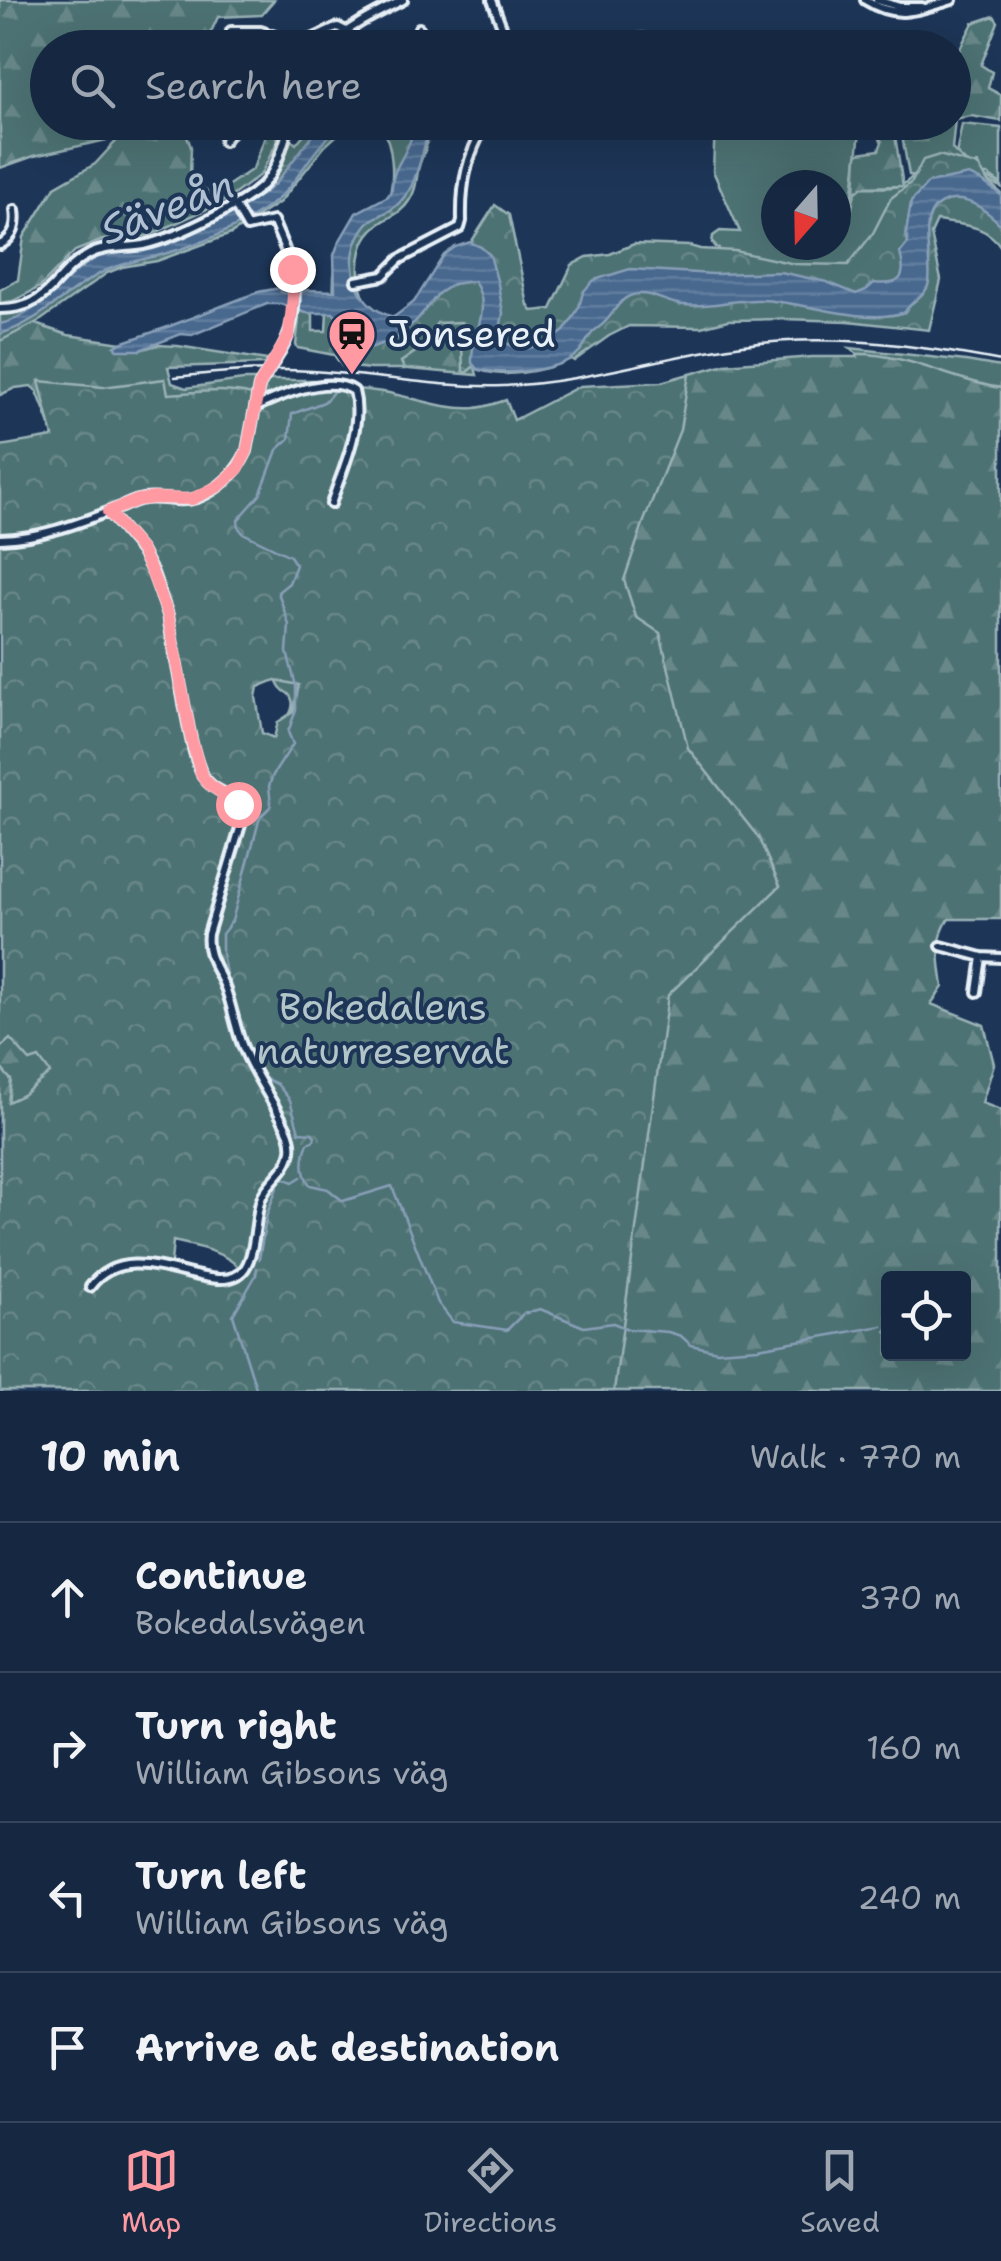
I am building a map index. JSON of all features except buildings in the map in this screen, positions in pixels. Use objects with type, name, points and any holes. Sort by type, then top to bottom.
[{"type":"street","points":[[351,30],[401,0]]},
{"type":"street","points":[[492,0],[503,30]]},
{"type":"street","points":[[866,0],[904,14],[952,0]]},
{"type":"street","points":[[878,0],[900,7],[928,7]]},
{"type":"street","points":[[0,309],[20,308],[40,299],[94,252],[146,244],[235,207],[267,180],[284,140]]},
{"type":"street","points":[[356,281],[383,276],[400,259],[460,228],[464,172],[477,140]]},
{"type":"street","points":[[0,539],[32,536],[138,500],[192,499],[219,486],[238,469],[247,451],[259,386],[289,335],[294,289],[292,269],[272,221],[248,228],[235,207]]},
{"type":"street","points":[[0,245],[13,234],[15,210]]},
{"type":"street","points":[[254,407],[326,384],[341,384],[354,391],[354,436],[331,504]]},
{"type":"street","points":[[90,1286],[108,1272],[134,1264],[166,1267],[211,1280],[238,1276],[249,1260],[262,1194],[283,1169],[292,1148],[288,1129],[252,1068],[225,988],[207,951],[208,934],[241,825],[240,808],[204,779],[191,738],[164,601],[141,550],[108,512]]},
{"type":"street","points":[[941,946],[1001,958]]},
{"type":"street","points":[[977,992],[982,957]]},
{"type":"green space","points":[[0,0],[274,0],[261,15],[218,17],[212,30],[30,30],[30,140],[106,140],[0,168]]},
{"type":"green space","points":[[994,16],[998,22],[981,65],[992,72],[988,88],[1001,95],[1001,121],[971,116],[969,30],[973,23]]},
{"type":"green space","points":[[971,125],[1001,128],[1001,184],[988,175],[979,175],[978,164],[964,166],[904,268],[799,266],[766,260],[851,260],[855,193],[862,187],[904,184],[914,174],[956,155],[959,140],[971,140]]},
{"type":"green space","points":[[117,140],[188,140],[190,177],[212,196],[253,169],[264,140],[277,140],[261,174],[227,200],[148,236],[103,240],[75,251],[40,287],[0,303],[0,290],[18,280],[24,237],[55,187],[95,164]]},
{"type":"green space","points":[[291,140],[296,144],[299,140],[332,140],[280,202],[231,234],[157,261],[107,273],[41,320],[0,341],[0,311],[16,311],[41,302],[90,258],[100,253],[151,247],[247,205],[272,182]]},
{"type":"green space","points":[[387,140],[427,140],[409,201],[372,230],[361,250],[359,274],[371,309],[384,318],[402,321],[470,244],[495,205],[509,215],[532,311],[551,309],[572,265],[634,244],[735,251],[761,257],[761,260],[795,264],[848,265],[873,233],[891,198],[912,182],[923,160],[939,155],[979,166],[988,182],[1001,193],[1001,247],[981,230],[937,221],[931,234],[941,280],[929,330],[782,319],[729,320],[701,327],[629,326],[574,361],[508,374],[473,367],[463,371],[461,322],[437,323],[418,350],[401,362],[404,369],[342,366],[334,355],[298,348],[299,319],[295,307],[313,315],[313,331],[326,331],[327,311],[333,311],[339,248],[390,195]]},
{"type":"green space","points":[[714,140],[859,140],[851,209],[851,170],[761,170],[761,259],[722,252],[712,243],[713,236],[720,231],[740,232],[713,171]]},
{"type":"green space","points":[[896,140],[903,186],[862,187],[855,193],[857,156],[879,150],[882,142]]},
{"type":"green space","points":[[903,140],[953,140],[952,149],[979,175],[1001,187],[974,176],[909,175]]},
{"type":"green space","points":[[453,284],[477,375],[341,363],[357,347]]},
{"type":"green space","points":[[29,322],[68,335],[140,350],[157,345],[178,346],[267,360],[265,364],[168,367],[172,383],[186,388],[243,380],[314,380],[501,431],[725,364],[876,355],[1001,388],[1001,919],[949,919],[940,943],[943,987],[931,1004],[984,1025],[994,1064],[982,1103],[1001,1110],[1001,1391],[0,1391],[0,1009],[50,1067],[65,1239],[237,1301],[303,777],[255,786],[291,769],[289,738],[280,749],[272,743],[293,705],[290,695],[274,673],[56,440],[37,391],[31,386],[0,395],[0,334]],"holes":[[[331,437],[328,684],[273,534]]]},
{"type":"green space","points":[[850,348],[1001,367],[1001,388],[857,354]]},
{"type":"green space","name":"Bokedalens naturreservat","points":[[689,374],[680,430],[624,580],[636,617],[660,633],[688,748],[758,837],[780,886],[668,995],[614,1391],[0,1391],[0,1067],[11,1080],[8,1102],[50,1073],[39,1058],[30,1061],[10,1039],[0,1048],[0,446],[53,437],[39,381],[103,387],[165,379],[168,394],[227,391],[259,398],[303,388],[353,389],[463,408],[506,400],[514,420],[580,386],[661,382]],"holes":[[[275,680],[299,685],[293,712],[278,722],[274,738],[262,733],[256,697],[258,687]],[[173,1241],[219,1254],[240,1269],[214,1277],[171,1263]]]},
{"type":"water","points":[[309,140],[325,140],[280,197],[257,214],[191,245],[105,271],[28,322],[0,334],[0,324],[29,311],[90,262],[103,255],[177,237],[215,220],[275,184]]},
{"type":"water","points":[[410,140],[426,140],[408,192],[389,211],[369,222],[358,238],[353,266],[361,293],[380,312],[394,317],[414,302],[444,255],[470,242],[490,255],[503,313],[500,330],[504,342],[515,347],[546,344],[564,331],[583,292],[594,280],[630,269],[713,274],[780,272],[827,282],[856,294],[874,283],[896,281],[903,269],[900,253],[908,243],[911,202],[928,183],[969,175],[982,181],[1001,195],[1001,225],[967,201],[940,204],[928,221],[928,287],[905,312],[889,316],[853,315],[760,300],[684,305],[639,294],[623,300],[580,351],[546,368],[488,371],[477,369],[472,363],[482,313],[480,292],[474,281],[453,284],[439,293],[396,339],[367,349],[348,341],[349,330],[333,313],[306,313],[281,304],[267,304],[192,335],[181,334],[140,350],[117,350],[121,343],[258,292],[280,288],[281,292],[294,295],[307,290],[335,291],[334,255],[339,242],[356,213],[388,196]]},
{"type":"waterway","points":[[348,362],[355,345]]},
{"type":"waterway","points":[[336,389],[324,402],[292,414],[289,439],[277,450],[260,495],[238,520],[243,533],[290,556],[296,565],[289,583],[278,592],[289,625],[287,652],[296,686],[296,710],[288,732],[293,744],[273,775],[269,786],[271,806],[260,817],[232,921],[222,934],[227,980],[246,1044],[262,1077],[277,1084],[290,1100],[299,1132],[315,1136],[305,1154],[307,1180],[343,1201],[392,1186],[438,1303],[453,1322],[507,1330],[523,1314],[540,1309],[584,1327],[613,1323],[628,1329],[668,1332],[691,1345],[717,1351],[758,1348],[881,1326]]},
{"type":"waterway","points":[[259,1259],[267,1214],[281,1177],[293,1182],[301,1177]]},
{"type":"waterway","points":[[257,1268],[233,1315],[257,1391]]},
{"type":"railway","points":[[175,377],[295,370],[503,386],[593,375],[743,345],[808,340],[905,346],[1001,361]]},
{"type":"place","name":"Jonsered","points":[[352,376]]},
{"type":"route","points":[[238,804],[204,779],[191,738],[164,601],[141,550],[108,512],[138,500],[192,499],[219,486],[238,469],[247,451],[259,386],[289,335],[292,269]]},
{"type":"water label","name":"Säveån","points":[[167,207]]}]
